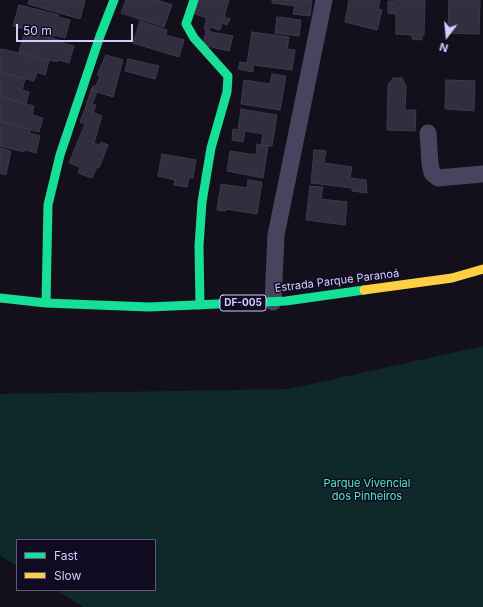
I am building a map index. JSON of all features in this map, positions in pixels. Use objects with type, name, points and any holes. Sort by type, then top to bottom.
[{"type":"street","points":[[46,303],[48,205],[60,155],[100,36],[114,0]]},
{"type":"street","points":[[194,0],[186,24],[194,38],[228,76],[227,92],[211,148],[202,202],[200,305]]},
{"type":"street","points":[[272,302],[276,236],[324,0]]},
{"type":"street","points":[[428,133],[432,173],[438,178],[483,174]]},
{"type":"street","name":"Estrada Parque Paranoá","points":[[0,298],[46,303],[149,307],[272,302],[452,278],[483,269]]},
{"type":"green space","name":"Parque Vivencial dos Pinheiros","points":[[483,346],[483,607],[83,607],[58,591],[156,591],[156,539],[16,539],[16,565],[0,555],[0,394],[289,389]]},
{"type":"building","points":[[29,0],[85,1],[80,19],[28,4]]},
{"type":"building","points":[[126,0],[157,0],[172,5],[164,27],[121,13]]},
{"type":"building","points":[[193,0],[229,0],[224,17],[230,19],[227,25],[222,23],[220,30],[210,27],[209,31],[206,31],[204,29],[207,18],[189,12]]},
{"type":"building","points":[[272,0],[312,0],[310,16],[293,14],[295,6],[272,3]]},
{"type":"building","points":[[349,0],[380,0],[378,9],[382,10],[377,30],[345,22]]},
{"type":"building","points":[[425,0],[424,35],[422,35],[422,40],[412,39],[412,35],[396,34],[396,14],[388,13],[388,1]]},
{"type":"building","points":[[449,0],[480,0],[479,34],[448,33]]},
{"type":"building","points":[[19,5],[59,15],[58,17],[70,20],[65,38],[54,35],[53,37],[13,26]]},
{"type":"building","points":[[277,17],[301,20],[299,36],[275,33]]},
{"type":"building","points":[[140,21],[167,30],[166,35],[184,40],[179,57],[133,43]]},
{"type":"building","points":[[25,31],[63,41],[63,43],[74,46],[69,63],[58,60],[57,62],[19,52]]},
{"type":"building","points":[[206,31],[233,36],[229,51],[203,45]]},
{"type":"building","points":[[252,32],[289,37],[287,49],[295,50],[292,70],[253,65],[253,72],[238,69],[240,62],[247,63]]},
{"type":"building","points":[[0,49],[49,61],[45,75],[37,72],[34,81],[0,72]]},
{"type":"building","points":[[106,55],[123,60],[113,97],[91,90],[93,86],[96,86],[100,76],[97,75]]},
{"type":"building","points":[[128,59],[159,66],[155,79],[125,71]]},
{"type":"building","points":[[0,72],[25,79],[22,90],[29,92],[26,104],[0,96]]},
{"type":"building","points":[[272,74],[286,76],[280,110],[241,104],[244,80],[270,84]]},
{"type":"building","points":[[393,78],[402,78],[406,86],[405,110],[416,110],[415,131],[387,130],[388,85]]},
{"type":"building","points":[[446,80],[475,81],[474,111],[445,109]]},
{"type":"building","points":[[91,90],[97,92],[92,104],[96,105],[93,113],[85,109]]},
{"type":"building","points":[[0,97],[34,106],[32,115],[43,118],[39,132],[0,121]]},
{"type":"building","points":[[85,109],[102,116],[94,143],[99,145],[101,142],[108,145],[99,168],[97,167],[92,178],[78,173],[80,167],[69,163],[85,124],[80,122]]},
{"type":"building","points":[[241,109],[277,115],[272,146],[261,145],[263,134],[245,131],[243,142],[232,140],[233,129],[238,130]]},
{"type":"building","points":[[0,121],[30,130],[30,133],[40,136],[36,153],[25,150],[24,152],[0,146]]},
{"type":"building","points":[[257,144],[268,146],[263,178],[227,171],[230,151],[256,155]]},
{"type":"building","points":[[0,148],[11,151],[6,175],[0,173]]},
{"type":"building","points":[[314,150],[326,151],[324,163],[352,167],[350,178],[366,180],[367,193],[352,191],[352,188],[311,183]]},
{"type":"building","points":[[162,154],[196,160],[193,178],[189,178],[187,187],[174,185],[175,180],[158,176]]},
{"type":"building","points":[[248,180],[262,182],[257,214],[226,209],[226,211],[217,210],[221,184],[247,188]]},
{"type":"building","points":[[310,186],[323,187],[321,199],[347,202],[345,225],[306,220]]},
{"type":"traffic: fast","points":[[46,303],[48,205],[60,155],[100,36],[114,0]]},
{"type":"traffic: fast","points":[[194,0],[186,24],[194,38],[228,76],[227,92],[211,148],[202,202],[199,246],[200,305]]},
{"type":"traffic: fast","points":[[0,298],[46,303],[149,307],[286,301],[364,290]]},
{"type":"traffic: slow","points":[[364,290],[452,278],[483,269]]}]
